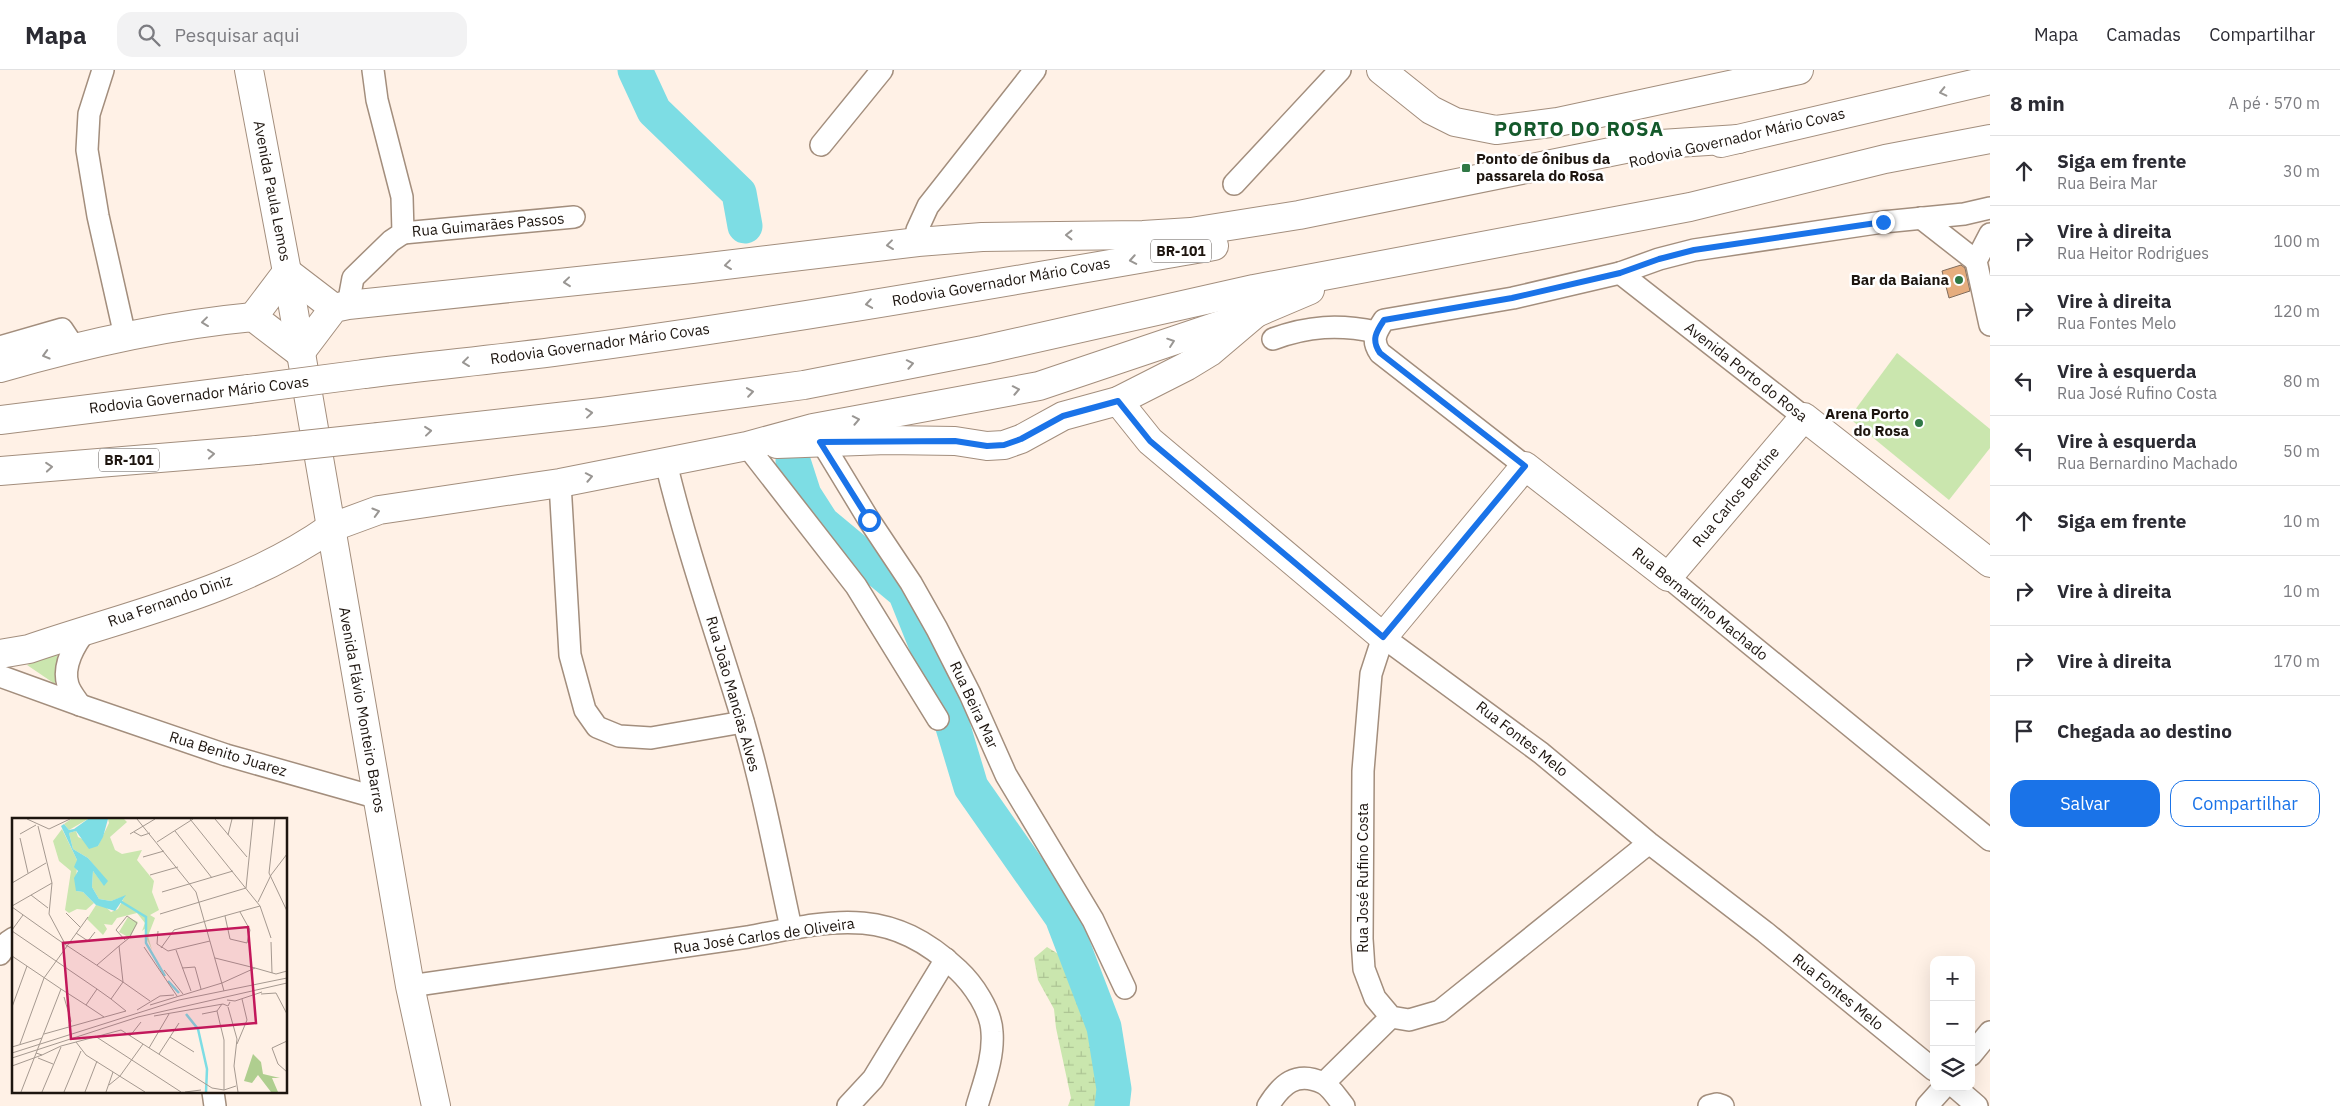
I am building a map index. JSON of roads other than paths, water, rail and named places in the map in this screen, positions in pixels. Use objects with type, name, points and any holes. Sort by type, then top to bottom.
[{"type":"main road","name":"Avenida Paula Lemos","points":[[249,70],[294,312]]},
{"type":"main road","points":[[1380,70],[1431,110],[1455,122],[1496,130],[1558,122],[1735,77],[1799,70]]},
{"type":"main road","name":"Rodovia Governador Mário Covas","points":[[0,420],[600,345],[984,286],[1486,194],[1739,140],[1990,80]]},
{"type":"main road","points":[[253,317],[287,272],[341,306],[692,269],[918,242],[982,237],[1142,235],[1191,232],[1299,215],[1644,145],[1739,140]]},
{"type":"main road","name":"BR-101","points":[[0,471],[257,450],[379,437],[602,412],[804,385],[983,350],[1254,289],[1690,207],[1885,159],[1990,140]]},
{"type":"main road","points":[[787,440],[1039,386],[1256,313],[1360,268]]},
{"type":"main road","points":[[0,368],[68,338],[125,336],[203,322],[253,317],[300,353],[341,306]]},
{"type":"main road","name":"Avenida Flávio Monteiro Barros","points":[[294,312],[410,986],[436,1106]]},
{"type":"main road","points":[[787,440],[955,441],[987,446],[1004,445],[1021,439],[1063,416],[1118,401],[1210,352],[1256,313]]},
{"type":"main road","name":"Rua Fontes Melo","points":[[1118,401],[1150,441],[1383,637]]},
{"type":"main road","name":"Avenida Porto do Rosa","points":[[1804,417],[1985,554]]},
{"type":"main road","name":"Rua Carlos Bertine","points":[[1668,577],[1804,417]]},
{"type":"main road","name":"Rua Fernando Diniz","points":[[0,654],[30,649],[204,593],[275,562],[304,546],[330,528],[379,510],[560,483],[787,440]]},
{"type":"main road","name":"Rua Bernardino Machado","points":[[1525,466],[1668,577]]},
{"type":"main road","name":"Rua José Rufino Costa","points":[[1383,637],[1525,466]]},
{"type":"street","points":[[103,70],[89,114],[87,150],[98,216],[125,336]]},
{"type":"street","name":"Rua Guimarães Passos","points":[[373,70],[378,100],[402,198],[403,233]]},
{"type":"street","points":[[820,145],[882,70]]},
{"type":"street","points":[[918,242],[917,230],[928,206],[1034,70]]},
{"type":"street","points":[[1234,184],[1340,70]]},
{"type":"street","points":[[1273,339],[1298,330],[1352,327],[1376,332],[1384,320],[1504,300],[1620,273],[1659,259],[1694,250],[1921,218],[1964,214],[1990,208]]},
{"type":"street","name":"Rua Guimarães Passos","points":[[341,306],[354,278],[391,241],[403,233],[574,217]]},
{"type":"street","points":[[1921,218],[1976,261],[1990,325]]},
{"type":"street","points":[[1976,261],[1990,234]]},
{"type":"street","name":"Avenida Porto do Rosa","points":[[1620,273],[1804,417]]},
{"type":"street","name":"Rua Bernardino Machado","points":[[1376,332],[1376,346],[1380,353],[1525,466]]},
{"type":"street","points":[[0,347],[68,338]]},
{"type":"street","points":[[787,440],[856,586],[938,720]]},
{"type":"street","name":"Rua Beira Mar","points":[[787,440],[924,606],[970,694],[1006,775],[1093,920],[1125,988]]},
{"type":"street","name":"Rua João Mancias Alves","points":[[666,463],[681,525],[743,722],[771,834],[791,928]]},
{"type":"street","points":[[560,483],[570,654],[585,710],[597,727],[619,736],[651,738],[743,722]]},
{"type":"street","name":"Rua Bernardino Machado","points":[[1668,577],[1990,840]]},
{"type":"street","points":[[80,706],[68,685],[66,670],[75,643],[86,630]]},
{"type":"street","name":"Rua Fontes Melo","points":[[1383,637],[1542,753],[1649,843],[1765,932],[1930,1067]]},
{"type":"street","name":"Rua José Rufino Costa","points":[[1383,637],[1371,674],[1364,770],[1362,939],[1364,969],[1375,998],[1390,1017]]},
{"type":"street","name":"Rua Benito Juarez","points":[[0,676],[80,706],[226,755],[378,798]]},
{"type":"street","points":[[1324,1083],[1390,1017],[1409,1020],[1440,1011],[1649,843]]},
{"type":"street","name":"Rua José Carlos de Oliveira","points":[[410,986],[748,937],[791,928],[855,922],[878,924],[912,936],[946,960],[968,980],[985,1008],[992,1030],[992,1051],[977,1106]]},
{"type":"street","points":[[0,954],[12,939]]},
{"type":"street","points":[[848,1106],[873,1079],[946,960]]},
{"type":"street","points":[[1975,1050],[1990,1032]]},
{"type":"street","points":[[1268,1106],[1277,1092],[1288,1082],[1306,1078],[1324,1083],[1344,1106]]},
{"type":"street","points":[[1928,1106],[1941,1091]]},
{"type":"street","points":[[1709,1106],[1723,1106]]},
{"type":"waterway","points":[[635,70],[654,111],[739,193],[745,226]]},
{"type":"waterway","points":[[793,461],[804,495],[822,523],[905,592],[935,667],[971,787],[1062,917],[1104,1027],[1114,1089],[1112,1106]]},
{"type":"place","name":"Ponto de ônibus da passarela do Rosa","points":[[1466,168]]},
{"type":"place","name":"Bar da Baiana","points":[[1959,280]]},
{"type":"place","name":"Arena Porto do Rosa","points":[[1919,423]]},
{"type":"district","name":"PORTO DO ROSA","points":[[1579,129]]}]
